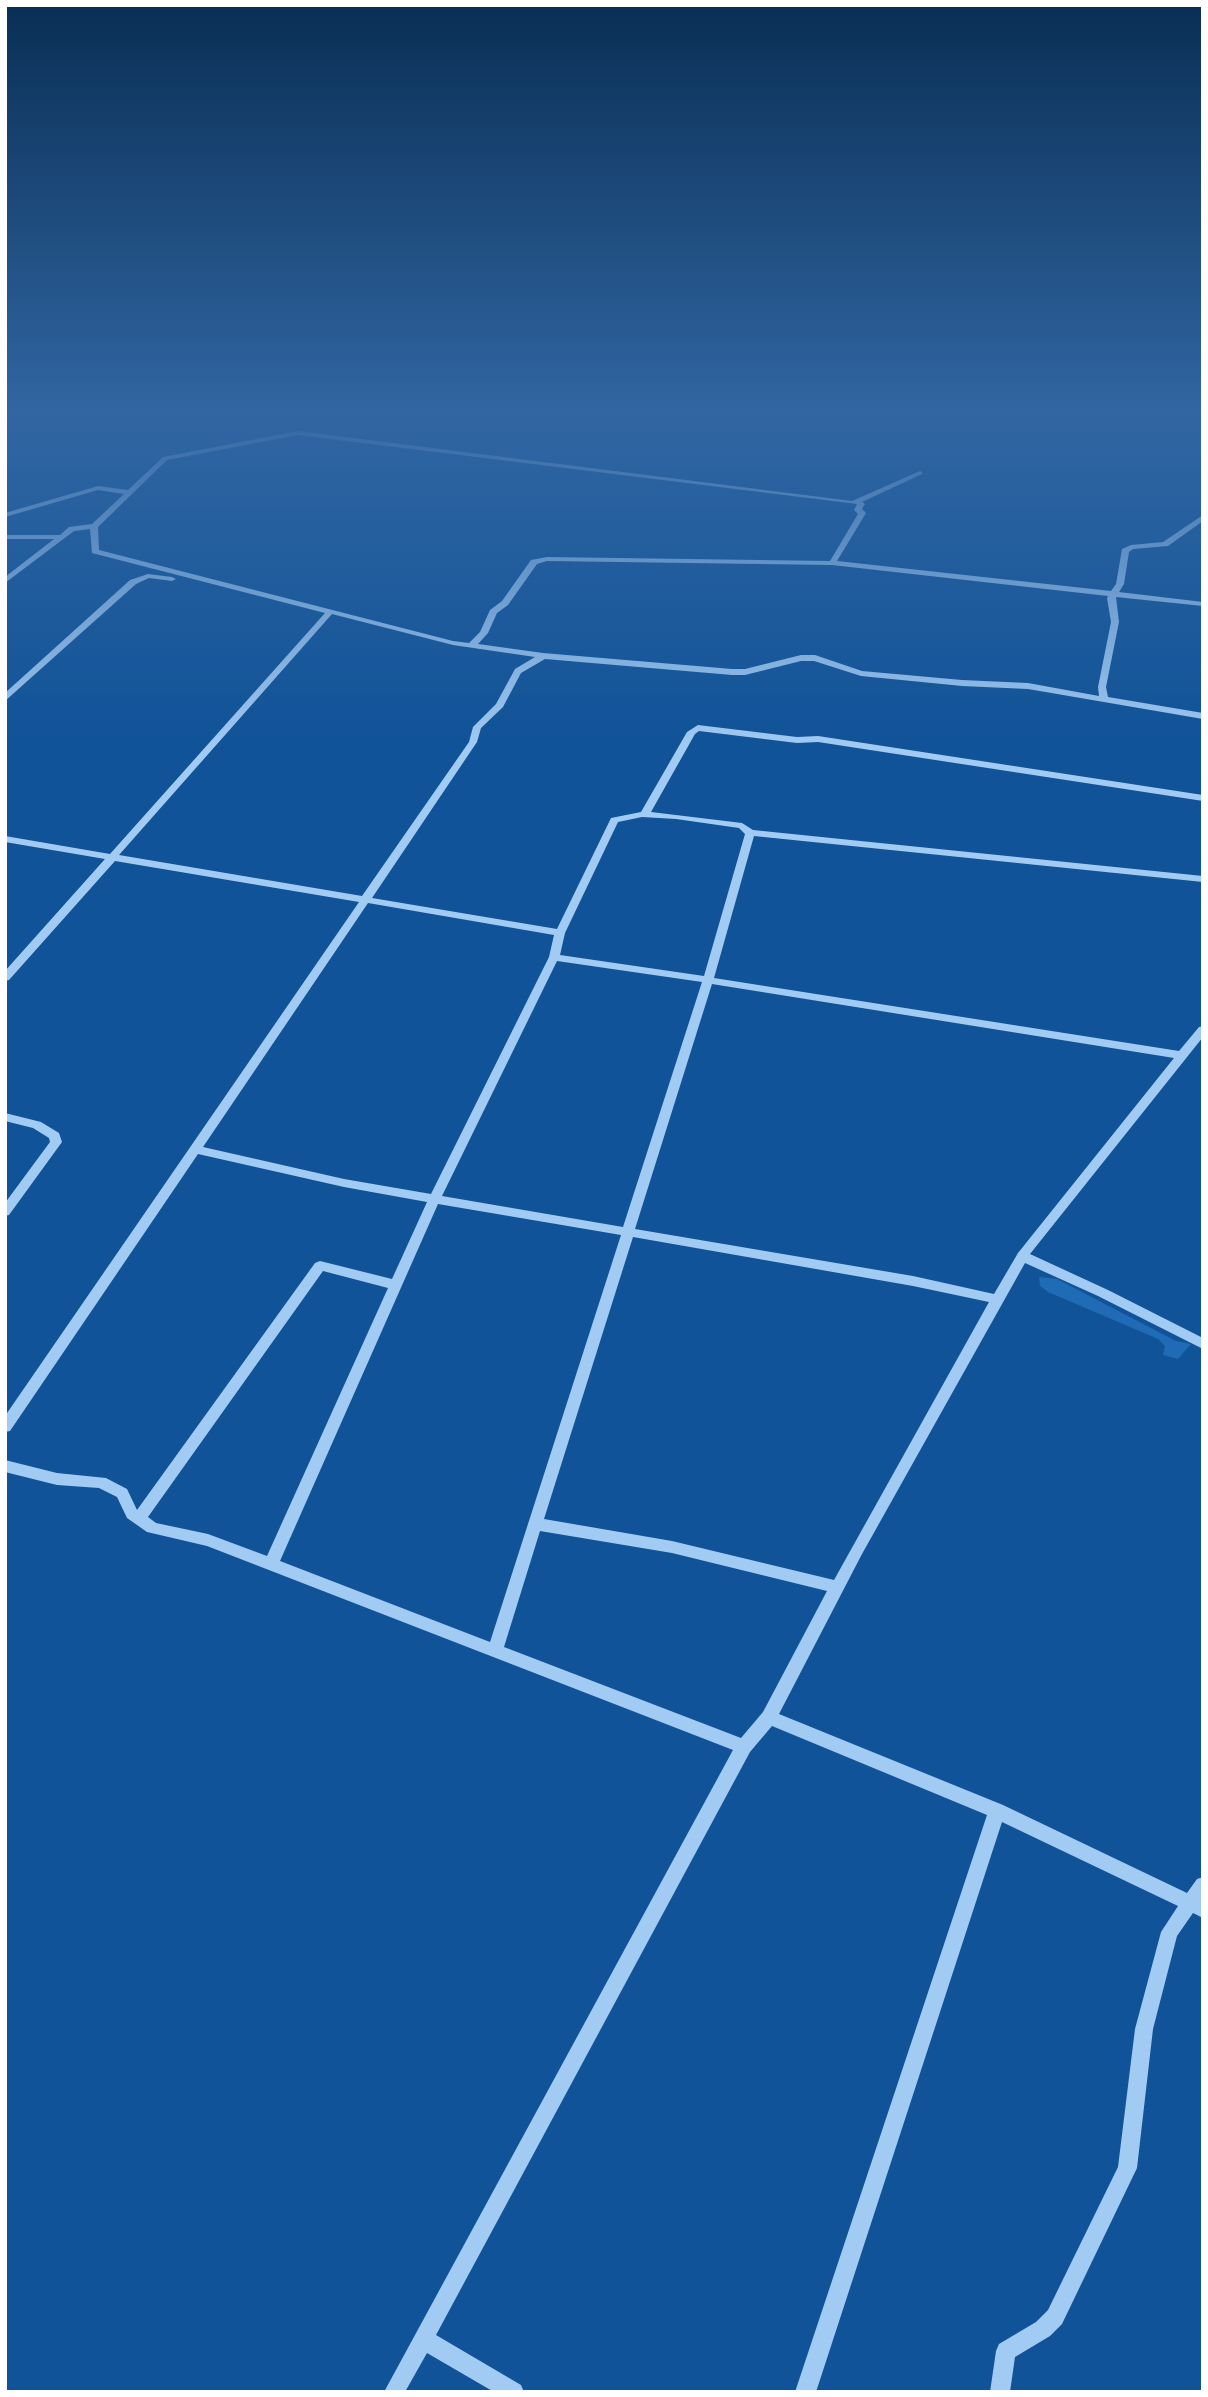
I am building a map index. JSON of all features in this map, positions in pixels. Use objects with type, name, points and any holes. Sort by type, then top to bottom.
[{"type":"street","points":[[5,581],[72,529],[88,527]]},
{"type":"street","points":[[94,527],[95,551],[329,613],[471,646],[543,656],[745,672],[786,661],[815,658],[862,673],[962,683],[1028,686],[1203,716]]},
{"type":"street","points":[[832,563],[854,527]]},
{"type":"street","points":[[1104,697],[1102,687],[1115,622],[1112,595],[1119,584],[1127,548],[1165,544],[1185,527]]},
{"type":"street","points":[[5,537],[63,537]]},
{"type":"street","points":[[471,646],[484,633],[493,612],[505,603],[537,560],[644,558],[832,563],[1203,604]]},
{"type":"street","points":[[5,698],[141,577],[166,578],[221,592],[236,588]]},
{"type":"street","points":[[5,978],[329,613]]},
{"type":"street","points":[[5,1427],[198,1150],[473,742],[477,727],[500,705],[518,671],[543,656]]},
{"type":"street","points":[[646,812],[691,732],[698,728],[797,740],[818,739],[1203,798]]},
{"type":"street","points":[[272,1563],[435,1197],[554,957],[560,933],[614,820],[624,815],[651,815],[742,826],[750,833],[1203,879]]},
{"type":"street","points":[[495,1651],[708,980],[750,833]]},
{"type":"street","points":[[5,839],[560,933]]},
{"type":"street","points":[[554,957],[1180,1055]]},
{"type":"street","points":[[394,2392],[744,1747],[769,1717],[837,1587],[1022,1256],[1203,1028]]},
{"type":"street","points":[[5,1117],[37,1125],[55,1136],[56,1142],[5,1212]]},
{"type":"street","points":[[198,1150],[344,1183],[913,1281],[997,1299]]},
{"type":"street","points":[[1022,1256],[1103,1293],[1203,1344]]},
{"type":"street","points":[[139,1520],[320,1266],[396,1285]]},
{"type":"street","points":[[5,1466],[57,1479],[101,1482],[121,1493],[132,1514],[152,1528],[192,1535],[272,1563],[744,1747]]},
{"type":"street","points":[[536,1524],[672,1547],[837,1587]]},
{"type":"street","points":[[769,1717],[997,1811],[1197,1906]]},
{"type":"street","points":[[805,2392],[997,1811]]},
{"type":"street","points":[[1000,2392],[1006,2351],[1022,2338],[1041,2334],[1055,2318],[1127,2168],[1144,2029],[1170,1932],[1197,1906],[1203,1885]]},
{"type":"street","points":[[423,2339],[514,2392]]},
{"type":"shaded area","points":[[1039,1277],[1057,1279],[1176,1341],[1191,1344],[1178,1359],[1163,1355],[1165,1346],[1158,1339],[1048,1292],[1040,1286]]}]
